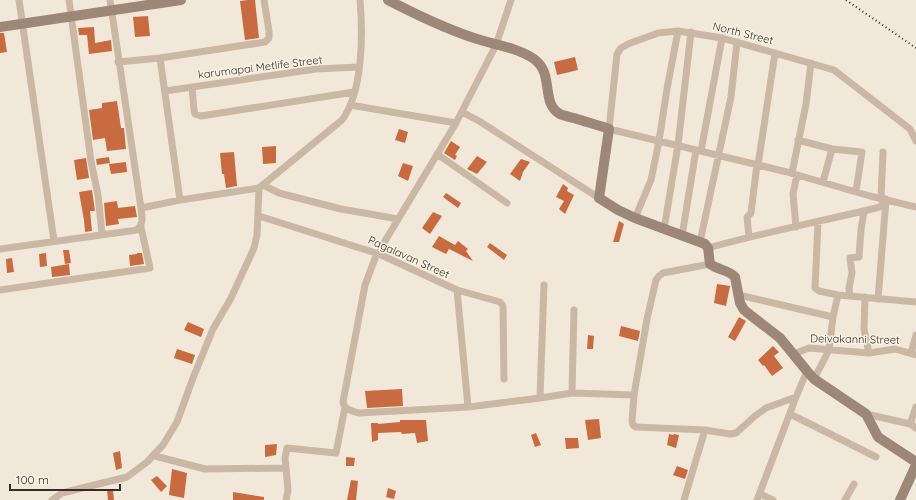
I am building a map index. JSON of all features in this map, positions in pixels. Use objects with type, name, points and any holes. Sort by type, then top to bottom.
[{"type":"street","points":[[19,0],[54,241]]},
{"type":"street","points":[[70,0],[91,161],[98,195],[102,234]]},
{"type":"street","points":[[0,290],[150,268],[141,227],[141,208],[118,62],[110,0]]},
{"type":"street","points":[[0,27],[181,0]]},
{"type":"street","points":[[118,62],[160,58],[265,42],[269,38],[269,31],[264,0]]},
{"type":"street","points":[[141,208],[261,186],[342,120],[350,105],[358,76],[362,26],[360,0]]},
{"type":"street","points":[[388,0],[414,14],[471,37],[523,53],[534,58],[541,64],[545,72],[549,99],[552,107],[560,114],[609,129],[794,174],[916,207]]},
{"type":"street","points":[[511,0],[496,45],[462,112],[378,254],[364,292],[342,402],[345,407],[360,413],[468,407],[572,393],[634,396]]},
{"type":"street","points":[[635,218],[651,180],[678,31]]},
{"type":"street","name":"North Street","points":[[609,129],[617,54],[621,48],[658,33],[678,31],[722,38],[834,70],[910,129],[916,141]]},
{"type":"street","points":[[664,229],[678,145],[691,32]]},
{"type":"street","points":[[682,236],[698,150],[722,38]]},
{"type":"street","points":[[737,42],[731,97],[718,155],[704,245],[710,264],[732,274],[736,281],[740,303],[744,310],[780,338],[810,375],[866,414],[913,426],[916,407]]},
{"type":"street","points":[[749,237],[747,217],[752,213],[757,165],[775,53]]},
{"type":"street","points":[[160,58],[180,200]]},
{"type":"street","points":[[796,227],[793,194],[794,174],[798,140],[806,104],[811,63]]},
{"type":"street","name":"karumapai Metlife Street","points":[[165,91],[316,69],[359,67]]},
{"type":"street","points":[[192,87],[195,114],[201,116],[354,92]]},
{"type":"street","points":[[350,105],[456,123]]},
{"type":"street","points":[[462,112],[479,121],[618,210],[704,245],[796,227],[880,207],[883,199]]},
{"type":"street","points":[[599,198],[609,129]]},
{"type":"street","points":[[798,140],[832,149],[862,152],[856,192]]},
{"type":"street","points":[[823,182],[832,149]]},
{"type":"street","points":[[878,299],[883,199],[883,152]]},
{"type":"street","points":[[437,154],[507,204]]},
{"type":"street","points":[[52,500],[62,492],[127,477],[155,456],[163,445],[177,422],[213,329],[231,298],[254,248],[257,235],[261,186]]},
{"type":"street","points":[[261,186],[279,193],[341,209],[398,220]]},
{"type":"street","points":[[850,296],[849,288],[852,273],[850,258],[859,258],[864,211]]},
{"type":"street","name":"Pagalavan Street","points":[[259,216],[378,254],[457,290],[500,302],[503,306],[504,379]]},
{"type":"street","points":[[818,222],[815,288],[819,291],[838,295],[916,302]]},
{"type":"street","points":[[0,248],[137,230],[141,227]]},
{"type":"street","points":[[710,264],[663,272],[656,280],[647,319],[634,396],[633,425],[636,427],[705,430],[730,434],[736,433],[766,408],[796,397]]},
{"type":"street","points":[[540,398],[544,285]]},
{"type":"street","points":[[457,290],[468,407]]},
{"type":"street","points":[[739,295],[833,317]]},
{"type":"street","points":[[773,500],[758,497],[796,397],[829,350],[833,317],[838,295]]},
{"type":"street","points":[[865,297],[864,329],[870,353]]},
{"type":"street","points":[[572,393],[574,310]]},
{"type":"street","points":[[914,354],[916,335]]},
{"type":"street","name":"Deivakanni Street","points":[[794,354],[809,348],[870,353],[895,350],[914,354]]},
{"type":"street","points":[[286,500],[288,490],[285,458],[287,448],[336,453],[345,407]]},
{"type":"street","points":[[790,414],[876,456]]},
{"type":"street","points":[[866,414],[878,437],[916,464],[900,500]]},
{"type":"street","points":[[684,500],[705,430]]},
{"type":"street","points":[[155,456],[205,469],[286,468]]},
{"type":"street","points":[[845,500],[854,484]]},
{"type":"building","points":[[255,0],[259,38],[245,40],[240,1]]},
{"type":"building","points":[[148,16],[150,36],[135,37],[133,17]]},
{"type":"building","points":[[94,27],[95,43],[111,40],[112,51],[89,54],[87,35],[79,35],[78,28]]},
{"type":"building","points":[[0,33],[4,33],[7,52],[0,53]]},
{"type":"building","points":[[575,57],[578,70],[557,75],[554,62]]},
{"type":"building","points":[[117,101],[121,128],[124,128],[126,149],[107,151],[105,138],[93,140],[89,110],[102,108],[102,103]]},
{"type":"building","points":[[399,129],[408,132],[405,143],[395,140]]},
{"type":"building","points":[[451,141],[460,147],[455,155],[457,156],[455,160],[444,153]]},
{"type":"building","points":[[276,146],[276,163],[263,164],[262,147]]},
{"type":"building","points":[[234,152],[237,186],[226,188],[224,174],[222,174],[220,153]]},
{"type":"building","points":[[477,156],[487,162],[477,174],[467,169]]},
{"type":"building","points":[[109,157],[110,163],[97,165],[96,159]]},
{"type":"building","points":[[86,158],[89,178],[77,180],[74,160]]},
{"type":"building","points":[[521,159],[530,162],[523,172],[520,181],[510,174]]},
{"type":"building","points":[[126,162],[127,172],[111,174],[109,164]]},
{"type":"building","points":[[403,163],[413,166],[408,181],[398,176]]},
{"type":"building","points":[[563,184],[568,188],[567,191],[574,195],[565,214],[559,209],[564,201],[556,197]]},
{"type":"building","points":[[92,190],[95,211],[90,211],[92,231],[85,232],[79,192]]},
{"type":"building","points":[[446,193],[461,203],[458,208],[443,197]]},
{"type":"building","points":[[117,201],[118,208],[135,206],[137,217],[118,219],[119,224],[106,226],[104,203]]},
{"type":"building","points":[[433,212],[442,216],[430,234],[422,228]]},
{"type":"building","points":[[619,221],[624,224],[619,242],[613,242]]},
{"type":"building","points":[[439,236],[455,245],[458,241],[468,249],[466,251],[473,261],[449,249],[446,254],[432,247]]},
{"type":"building","points":[[490,243],[507,255],[504,260],[487,247]]},
{"type":"building","points":[[63,250],[69,250],[71,263],[65,264]]},
{"type":"building","points":[[46,253],[47,266],[40,267],[39,254]]},
{"type":"building","points":[[142,253],[144,264],[130,266],[129,255]]},
{"type":"building","points":[[12,258],[14,272],[7,273],[6,259]]},
{"type":"building","points":[[69,264],[70,275],[52,277],[51,267]]},
{"type":"building","points":[[717,284],[730,286],[726,306],[714,303]]},
{"type":"building","points":[[739,317],[746,321],[735,341],[728,337]]},
{"type":"building","points":[[188,322],[204,329],[201,337],[184,330]]},
{"type":"building","points":[[621,326],[640,331],[638,341],[619,336]]},
{"type":"building","points":[[588,335],[594,336],[593,349],[587,349]]},
{"type":"building","points":[[773,346],[779,352],[774,356],[783,368],[772,376],[764,365],[763,366],[758,360]]},
{"type":"building","points":[[177,349],[195,355],[192,364],[174,358]]},
{"type":"building","points":[[402,389],[403,406],[367,408],[365,391]]},
{"type":"building","points":[[599,419],[601,438],[588,440],[585,420]]},
{"type":"building","points":[[400,420],[426,420],[428,441],[417,443],[415,433],[402,434],[401,432],[378,433],[378,440],[372,442],[371,423],[378,424],[400,422]]},
{"type":"building","points":[[536,433],[541,445],[535,447],[531,435]]},
{"type":"building","points":[[669,434],[679,435],[676,448],[667,445]]},
{"type":"building","points":[[565,438],[578,438],[579,448],[566,449]]},
{"type":"building","points":[[277,444],[276,455],[265,457],[265,445]]},
{"type":"building","points":[[120,451],[122,468],[116,470],[113,453]]},
{"type":"building","points":[[346,457],[355,458],[354,466],[346,466]]},
{"type":"building","points":[[677,466],[688,470],[685,479],[673,475]]},
{"type":"building","points":[[172,469],[187,473],[184,498],[169,495]]},
{"type":"building","points":[[157,476],[167,486],[161,492],[151,480]]},
{"type":"building","points":[[351,480],[358,481],[356,500],[347,500]]},
{"type":"building","points":[[388,488],[396,491],[394,499],[386,497]]},
{"type":"building","points":[[107,490],[113,490],[114,500],[108,500]]},
{"type":"building","points":[[233,492],[264,497],[264,500],[233,500]]},
{"type":"railway","points":[[846,0],[916,48]]}]
